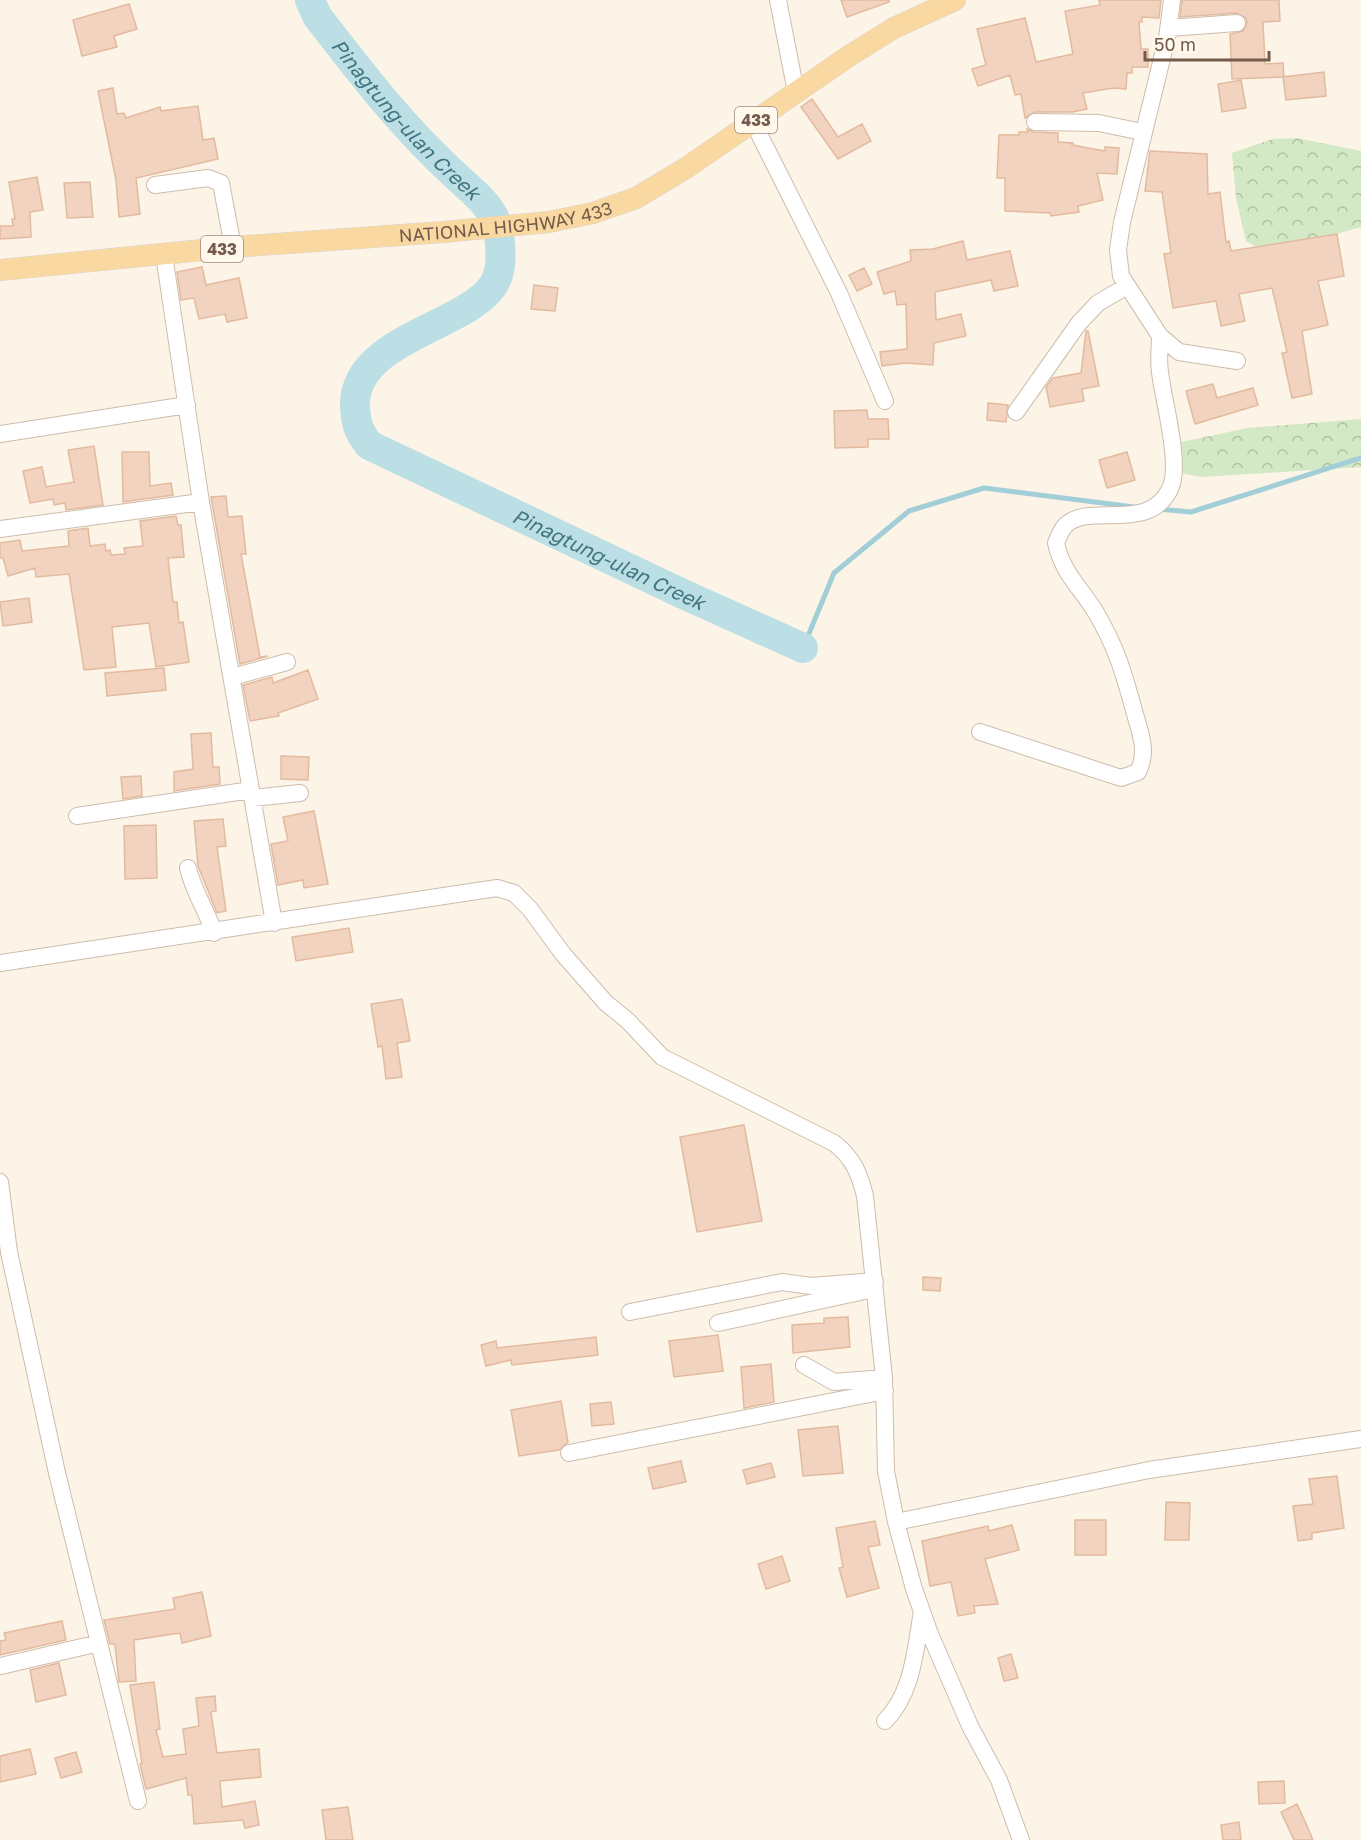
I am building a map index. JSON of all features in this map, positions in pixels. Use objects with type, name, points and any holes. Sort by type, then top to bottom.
[{"type":"main road","name":"NATIONAL HIGHWAY 433","points":[[0,270],[549,222],[592,213],[636,198],[686,168],[894,28],[955,0]]},
{"type":"street","points":[[778,0],[796,92]]},
{"type":"street","points":[[1172,0],[1169,28],[1142,132],[1118,250],[1121,276],[1160,336],[1179,352],[1237,361]]},
{"type":"street","points":[[1169,28],[1237,23]]},
{"type":"street","points":[[753,122],[839,293],[885,401]]},
{"type":"street","points":[[1035,122],[1099,123],[1142,132]]},
{"type":"street","points":[[155,185],[208,178],[221,183],[233,248]]},
{"type":"street","points":[[164,255],[201,502],[274,923]]},
{"type":"street","points":[[1016,412],[1079,323],[1098,303],[1127,286]]},
{"type":"street","points":[[980,732],[1121,778],[1138,772],[1143,761],[1144,746],[1120,658],[1094,610],[1060,562],[1056,543],[1065,526],[1078,518],[1143,513],[1165,500],[1173,484],[1172,450],[1159,370],[1160,336]]},
{"type":"street","points":[[0,434],[188,405]]},
{"type":"street","points":[[0,529],[201,502]]},
{"type":"street","points":[[232,677],[287,662]]},
{"type":"street","points":[[76,816],[252,794],[300,793]]},
{"type":"street","points":[[188,868],[195,890],[207,910],[214,933]]},
{"type":"street","points":[[0,963],[214,933],[497,888],[514,892],[606,1003],[628,1021],[662,1056],[834,1143],[848,1154],[858,1169],[865,1196],[876,1285],[884,1384],[886,1471],[896,1522],[922,1611],[970,1726],[999,1780],[1021,1840]]},
{"type":"street","points":[[0,1182],[9,1252],[57,1473],[138,1802]]},
{"type":"street","points":[[630,1312],[782,1282],[811,1286],[876,1285]]},
{"type":"street","points":[[717,1323],[876,1285]]},
{"type":"street","points":[[804,1365],[834,1382],[884,1384]]},
{"type":"street","points":[[569,1453],[884,1384]]},
{"type":"street","points":[[896,1522],[1149,1470],[1361,1439]]},
{"type":"street","points":[[885,1720],[898,1707],[906,1691],[922,1611]]},
{"type":"street","points":[[1,1666],[99,1643]]},
{"type":"green space","points":[[1297,138],[1361,151],[1361,227],[1280,250],[1258,248],[1246,241],[1236,198],[1232,153],[1273,139]]},
{"type":"green space","points":[[1361,419],[1361,467],[1202,477],[1180,473],[1177,443],[1247,428]]},
{"type":"building","points":[[841,0],[889,0],[889,2],[847,17]]},
{"type":"building","points":[[1099,0],[1161,0],[1159,18],[1142,17],[1142,22],[1139,22],[1141,49],[1148,49],[1148,67],[1132,67],[1132,73],[1127,73],[1126,89],[1113,88],[1083,93],[1087,109],[1073,112],[1035,112],[1025,118],[1021,94],[1015,95],[1010,75],[978,86],[972,69],[986,65],[977,29],[1025,18],[1036,62],[1073,54],[1065,11],[1100,5]]},
{"type":"building","points":[[1182,0],[1279,0],[1280,21],[1263,22],[1265,64],[1283,63],[1284,77],[1232,79],[1230,34],[1243,31],[1247,23],[1246,18],[1236,13],[1180,17]]},
{"type":"building","points":[[129,4],[137,29],[114,36],[117,47],[82,56],[73,20]]},
{"type":"building","points":[[1324,72],[1326,96],[1286,100],[1283,77]]},
{"type":"building","points":[[1241,80],[1246,108],[1222,112],[1218,84]]},
{"type":"building","points":[[113,88],[117,114],[124,113],[126,118],[160,107],[161,111],[198,106],[203,140],[214,138],[218,159],[136,178],[140,214],[119,217],[116,180],[98,91]]},
{"type":"building","points":[[812,99],[838,137],[862,124],[871,141],[838,159],[801,107]]},
{"type":"building","points":[[1027,129],[1034,132],[1058,133],[1058,142],[1073,143],[1072,145],[1105,151],[1105,147],[1119,148],[1117,174],[1097,173],[1103,200],[1078,206],[1079,212],[1051,216],[1050,213],[1005,211],[1005,178],[997,178],[999,135],[1019,135],[1019,132],[1028,132]]},
{"type":"building","points":[[1150,151],[1207,154],[1208,194],[1220,192],[1226,242],[1229,241],[1231,251],[1337,234],[1344,276],[1318,281],[1328,325],[1302,331],[1312,394],[1292,398],[1282,353],[1287,352],[1272,288],[1239,294],[1245,321],[1221,326],[1216,301],[1173,308],[1164,254],[1171,253],[1162,192],[1145,191]]},
{"type":"building","points":[[37,177],[43,210],[30,212],[31,237],[0,239],[0,226],[13,226],[12,219],[15,219],[9,182]]},
{"type":"building","points":[[90,182],[93,217],[67,218],[64,183]]},
{"type":"building","points":[[963,241],[967,260],[1010,251],[1018,286],[994,291],[991,280],[935,292],[936,320],[961,314],[966,336],[934,343],[933,365],[906,363],[882,366],[880,352],[907,349],[906,304],[897,305],[895,291],[884,294],[877,272],[911,261],[910,250],[933,249]]},
{"type":"building","points":[[202,267],[206,285],[239,278],[247,318],[227,322],[225,314],[199,319],[194,298],[181,300],[177,272]]},
{"type":"building","points":[[864,268],[872,284],[857,291],[849,275]]},
{"type":"building","points":[[534,285],[558,288],[555,311],[531,309]]},
{"type":"building","points":[[1086,331],[1088,331],[1099,386],[1082,389],[1084,401],[1050,407],[1046,387],[1053,378],[1081,373]]},
{"type":"building","points":[[1213,384],[1217,398],[1253,388],[1258,405],[1195,424],[1186,391]]},
{"type":"building","points":[[988,403],[1008,405],[1006,422],[987,420]]},
{"type":"building","points":[[867,410],[868,419],[888,419],[889,439],[868,439],[868,447],[835,448],[834,411]]},
{"type":"building","points":[[94,446],[103,505],[66,510],[65,503],[54,505],[53,499],[30,503],[23,471],[42,467],[46,487],[74,482],[68,450]]},
{"type":"building","points":[[122,452],[149,452],[150,486],[171,483],[173,495],[123,502]]},
{"type":"building","points":[[1127,452],[1135,480],[1107,488],[1099,460]]},
{"type":"building","points":[[226,496],[228,517],[242,516],[246,554],[241,554],[260,657],[268,656],[240,664],[211,497]]},
{"type":"building","points":[[176,516],[178,525],[181,525],[184,557],[168,558],[173,602],[177,602],[179,623],[183,622],[189,662],[156,667],[149,623],[112,627],[116,667],[84,670],[69,574],[36,577],[35,568],[8,576],[3,558],[0,558],[0,543],[20,540],[22,551],[69,546],[68,531],[88,528],[90,546],[105,544],[106,551],[110,550],[111,555],[125,554],[124,548],[143,546],[140,521]]},
{"type":"building","points":[[29,598],[32,622],[3,626],[0,602]]},
{"type":"building","points":[[164,668],[166,690],[107,696],[105,673]]},
{"type":"building","points":[[308,670],[318,699],[278,713],[279,716],[250,721],[243,685],[272,677],[273,683]]},
{"type":"building","points":[[211,733],[213,767],[219,767],[220,784],[174,791],[174,772],[193,769],[191,734]]},
{"type":"building","points":[[281,756],[309,757],[308,780],[281,779]]},
{"type":"building","points":[[141,776],[142,796],[123,799],[121,777]]},
{"type":"building","points":[[314,811],[328,884],[304,888],[303,880],[278,885],[271,844],[288,841],[283,817]]},
{"type":"building","points":[[223,819],[226,846],[217,847],[226,911],[217,913],[198,866],[194,821]]},
{"type":"building","points":[[156,825],[157,878],[125,879],[124,826]]},
{"type":"building","points":[[349,928],[353,952],[296,961],[292,937]]},
{"type":"building","points":[[402,999],[410,1041],[397,1043],[402,1077],[386,1079],[382,1046],[378,1047],[371,1004]]},
{"type":"building","points":[[744,1125],[762,1221],[697,1232],[680,1137]]},
{"type":"building","points":[[923,1277],[941,1278],[940,1291],[923,1290]]},
{"type":"building","points":[[848,1317],[850,1347],[793,1353],[792,1325],[824,1323],[824,1318]]},
{"type":"building","points":[[718,1335],[723,1371],[674,1377],[669,1341]]},
{"type":"building","points":[[596,1337],[598,1355],[512,1365],[511,1360],[486,1366],[481,1345],[496,1341],[497,1348]]},
{"type":"building","points":[[771,1364],[774,1402],[744,1408],[741,1367]]},
{"type":"building","points":[[561,1401],[568,1442],[559,1450],[519,1456],[511,1410]]},
{"type":"building","points":[[611,1402],[614,1424],[592,1426],[590,1404]]},
{"type":"building","points":[[838,1426],[843,1473],[803,1476],[798,1430]]},
{"type":"building","points":[[681,1461],[686,1482],[653,1489],[648,1468]]},
{"type":"building","points":[[771,1463],[775,1477],[747,1484],[743,1470]]},
{"type":"building","points":[[1337,1476],[1344,1528],[1312,1533],[1312,1539],[1298,1541],[1293,1506],[1313,1504],[1309,1479]]},
{"type":"building","points":[[1166,1502],[1190,1503],[1189,1540],[1165,1540]]},
{"type":"building","points":[[1075,1520],[1106,1520],[1106,1555],[1075,1555]]},
{"type":"building","points":[[875,1521],[880,1545],[868,1547],[879,1588],[847,1597],[839,1568],[843,1567],[836,1528]]},
{"type":"building","points":[[1012,1525],[1019,1550],[985,1559],[998,1604],[974,1606],[975,1613],[958,1616],[951,1582],[930,1586],[922,1541],[988,1526],[989,1531]]},
{"type":"building","points":[[782,1556],[790,1581],[766,1589],[758,1564]]},
{"type":"building","points":[[202,1592],[211,1636],[182,1643],[180,1633],[134,1640],[136,1681],[119,1682],[115,1644],[110,1644],[104,1620],[175,1609],[173,1598]]},
{"type":"building","points":[[62,1621],[66,1640],[0,1655],[0,1641],[6,1640],[4,1633]]},
{"type":"building","points":[[1011,1654],[1018,1678],[1004,1681],[998,1658]]},
{"type":"building","points":[[59,1663],[66,1695],[36,1702],[30,1670]]},
{"type":"building","points":[[154,1682],[160,1729],[156,1730],[163,1757],[186,1754],[183,1729],[199,1726],[196,1698],[215,1696],[216,1711],[211,1712],[217,1753],[259,1749],[261,1777],[220,1781],[222,1807],[255,1801],[259,1825],[245,1828],[243,1820],[194,1824],[192,1795],[188,1795],[186,1778],[146,1789],[140,1764],[142,1763],[130,1685]]},
{"type":"building","points":[[30,1749],[36,1774],[0,1782],[0,1756]]},
{"type":"building","points":[[76,1752],[82,1772],[61,1778],[55,1758]]},
{"type":"building","points":[[1284,1781],[1285,1803],[1259,1804],[1258,1782]]},
{"type":"building","points":[[1297,1804],[1313,1840],[1294,1840],[1281,1812]]},
{"type":"building","points":[[348,1807],[353,1840],[326,1840],[322,1810]]},
{"type":"building","points":[[1239,1822],[1241,1840],[1223,1840],[1221,1825]]},
{"type":"waterway","name":"Pinagtung-ulan Creek","points":[[310,0],[317,16],[383,100],[418,139],[486,205],[497,225],[500,240],[500,266],[492,287],[478,301],[459,313],[392,349],[373,364],[360,381],[355,403],[356,415],[358,426],[369,445],[683,594],[803,648]]},
{"type":"waterway","name":"Pinagtung-ulan Creek","points":[[1158,509],[1191,512],[1361,458]]},
{"type":"waterway","name":"Pinagtung-ulan Creek","points":[[803,648],[834,573],[909,511],[984,488],[1134,507]]}]
